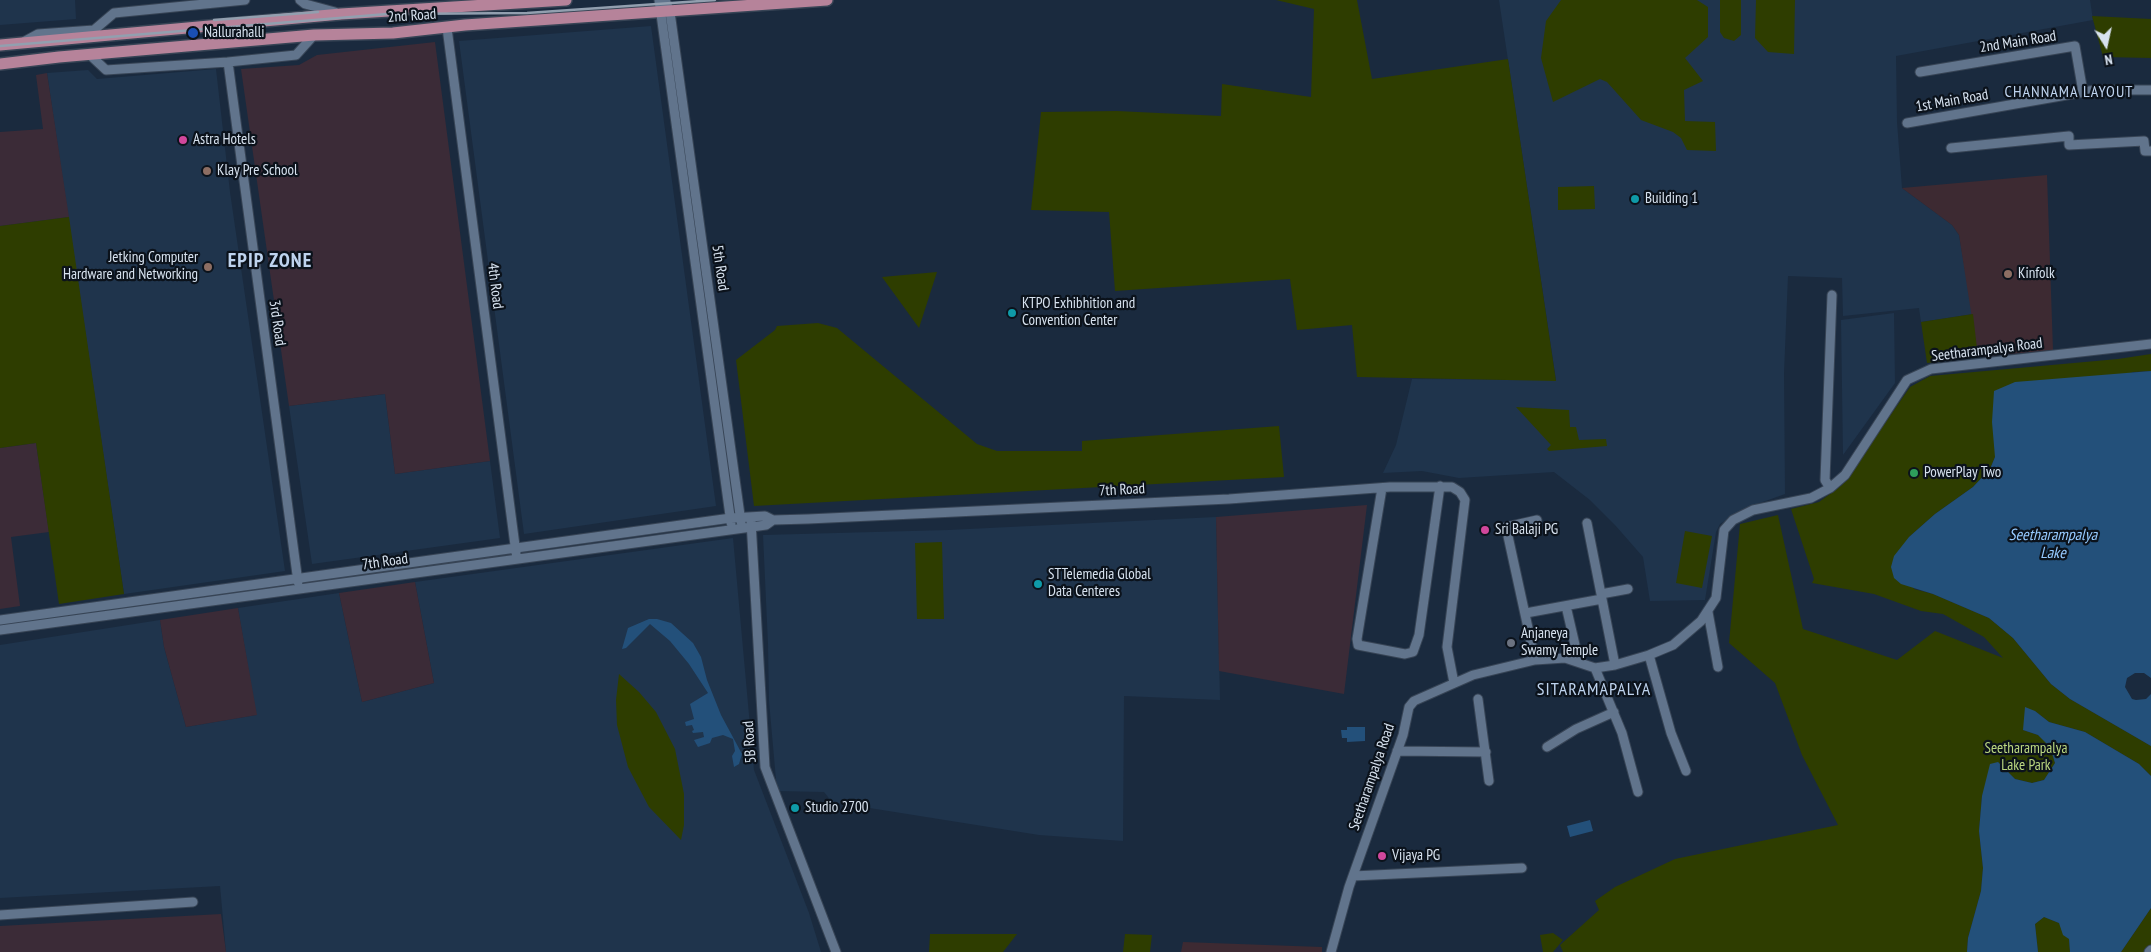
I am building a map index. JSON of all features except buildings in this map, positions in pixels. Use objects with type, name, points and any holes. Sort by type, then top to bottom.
[{"type":"main road","name":"2nd Road","points":[[0,45],[342,14],[566,0]]},
{"type":"main road","name":"2nd Road","points":[[0,64],[314,35],[393,33],[465,25],[827,0]]},
{"type":"street","points":[[25,42],[38,34],[94,30],[114,13],[245,0]]},
{"type":"street","points":[[300,0],[305,4],[342,14]]},
{"type":"street","points":[[659,0],[665,12]]},
{"type":"street","points":[[665,0],[665,12]]},
{"type":"street","name":"5th Road","points":[[665,12],[704,289],[743,523]]},
{"type":"street","name":"4th Road","points":[[447,28],[516,558]]},
{"type":"street","points":[[90,55],[106,70],[228,62],[296,55],[314,35]]},
{"type":"street","name":"2nd Main Road","points":[[1920,72],[2075,46],[2083,92]]},
{"type":"street","name":"3rd Road","points":[[228,62],[299,588]]},
{"type":"street","name":"1st Main Road","points":[[1907,123],[2083,92],[2151,90]]},
{"type":"street","points":[[1951,148],[2069,136],[2069,144],[2144,141],[2145,152],[2151,151]]},
{"type":"street","name":"5th Road","points":[[704,289],[731,518],[743,523]]},
{"type":"street","points":[[1830,488],[1825,480],[1832,295]]},
{"type":"street","name":"Seetharampalya Road","points":[[1331,952],[1353,876],[1404,735],[1409,707],[1414,701],[1473,675],[1535,660],[1565,658],[1595,668],[1649,656],[1673,645],[1702,620],[1716,598],[1724,530],[1733,520],[1753,510],[1811,498],[1830,488],[1846,474],[1907,380],[1931,369],[2151,344]]},
{"type":"street","points":[[1382,488],[1357,638],[1358,645],[1405,654],[1413,652],[1419,635],[1440,486]]},
{"type":"street","name":"7th Road","points":[[0,630],[516,558],[743,523],[766,525],[773,520],[1229,499],[1382,488],[1440,486],[1452,487],[1460,492],[1465,500],[1447,647],[1454,683]]},
{"type":"street","name":"7th Road","points":[[0,620],[731,518]]},
{"type":"street","points":[[1535,660],[1506,527],[1537,520]]},
{"type":"street","name":"5B Road","points":[[743,523],[765,767],[836,952]]},
{"type":"street","points":[[1587,523],[1615,665]]},
{"type":"street","points":[[1526,613],[1566,606],[1628,589]]},
{"type":"street","points":[[1566,606],[1579,662]]},
{"type":"street","points":[[1708,612],[1718,667]]},
{"type":"street","points":[[1649,656],[1671,733],[1686,771]]},
{"type":"street","points":[[1595,668],[1614,712],[1638,792]]},
{"type":"street","points":[[1478,698],[1489,781]]},
{"type":"street","points":[[1546,747],[1614,712]]},
{"type":"street","points":[[1397,751],[1486,752]]},
{"type":"street","points":[[1353,876],[1522,868]]},
{"type":"street","points":[[0,915],[193,902]]},
{"type":"shaded area","points":[[0,0],[75,0],[76,19],[0,25]]},
{"type":"shaded area","points":[[1499,0],[2090,0],[2093,20],[1896,56],[1897,122],[1902,188],[1952,225],[1959,235],[1973,314],[1921,322],[1919,308],[1843,316],[1842,278],[1788,276],[1784,373],[1785,494],[1746,508],[1720,524],[1716,532],[1705,600],[1650,601],[1643,557],[1590,500],[1554,472],[1459,478],[1422,471],[1383,473],[1396,445],[1412,379],[1556,380]]},
{"type":"shaded area","points":[[651,26],[716,506],[524,534],[459,41]]},
{"type":"shaded area","points":[[435,42],[490,461],[395,474],[385,394],[289,406],[241,69],[299,65],[317,55]]},
{"type":"shaded area","points":[[216,69],[230,192],[285,571],[124,594],[47,73],[88,70],[97,79]]},
{"type":"shaded area","points":[[47,73],[69,217],[0,226],[0,132],[43,129],[36,75]]},
{"type":"shaded area","name":"Kinfolk","points":[[2047,175],[2053,350],[1978,357],[1959,235],[1952,225],[1902,188]]},
{"type":"shaded area","points":[[1894,313],[1895,383],[1843,455],[1841,320]]},
{"type":"shaded area","points":[[385,394],[395,474],[490,461],[500,538],[312,564],[289,406]]},
{"type":"shaded area","points":[[36,443],[49,532],[11,537],[20,606],[0,609],[0,448]]},
{"type":"shaded area","points":[[1367,505],[1344,694],[1219,671],[1216,517]]},
{"type":"shaded area","points":[[1216,517],[1220,700],[1124,696],[1123,841],[1039,835],[832,802],[824,792],[777,791],[769,701],[763,535],[948,530]]},
{"type":"shaded area","points":[[733,538],[754,770],[809,913],[821,952],[226,952],[220,886],[0,898],[0,645],[160,620],[164,647],[186,727],[256,715],[238,608],[339,593],[362,702],[434,683],[415,582]]},
{"type":"shaded area","points":[[415,582],[434,683],[362,702],[339,593]]},
{"type":"shaded area","points":[[238,608],[257,715],[186,727],[164,647],[160,620]]},
{"type":"shaded area","points":[[221,914],[226,952],[0,952],[0,926]]},
{"type":"shaded area","points":[[1183,942],[1322,947],[1322,952],[1181,952]]},
{"type":"green space","points":[[1276,0],[1357,0],[1372,79],[1508,59],[1556,381],[1357,377],[1352,325],[1297,330],[1290,279],[1115,291],[1109,212],[1031,210],[1041,112],[1117,111],[1221,116],[1222,84],[1311,97],[1314,9]]},
{"type":"green space","points":[[1561,0],[1697,0],[1708,7],[1708,37],[1685,58],[1703,81],[1684,90],[1685,121],[1715,122],[1716,151],[1687,150],[1681,138],[1673,132],[1641,120],[1607,82],[1600,79],[1553,102],[1541,58],[1546,21]]},
{"type":"green space","points":[[1720,0],[1741,0],[1741,35],[1734,41],[1724,38],[1720,32]]},
{"type":"green space","points":[[1756,0],[1795,0],[1794,54],[1768,52],[1755,38]]},
{"type":"green space","points":[[2092,16],[2151,19],[2151,58],[2103,57]]},
{"type":"green space","points":[[1594,186],[1595,209],[1558,210],[1558,187]]},
{"type":"green space","points":[[69,217],[124,594],[59,604],[36,443],[0,448],[0,226]]},
{"type":"green space","points":[[937,272],[919,328],[882,277]]},
{"type":"green space","points":[[1973,314],[1978,357],[1927,363],[1921,322]]},
{"type":"green space","points":[[818,323],[837,328],[977,444],[997,451],[1082,451],[1082,441],[1279,426],[1284,477],[754,506],[736,360],[775,330],[777,326]]},
{"type":"green space","name":"Seetharampalya Lake Park","points":[[2151,354],[2151,371],[2133,372],[1995,440],[1995,457],[1990,469],[1973,487],[1935,514],[1909,537],[1914,589],[1933,594],[1989,618],[2013,638],[2051,684],[2070,699],[2151,746],[2151,776],[2139,764],[2085,732],[2049,722],[2035,711],[2023,730],[2038,735],[2051,747],[2055,763],[2044,780],[2032,783],[2015,779],[1998,762],[1982,796],[1979,831],[1983,868],[1981,891],[1968,938],[1967,952],[1563,952],[1560,945],[1599,910],[1595,901],[1615,887],[1675,859],[1838,825],[1802,755],[1775,683],[1729,643],[1740,524],[1778,515],[1803,629],[1897,660],[1935,631],[2003,658],[1984,637],[1943,614],[1921,611],[1874,594],[1812,583],[1814,579],[1791,509],[1819,502],[1842,485],[1910,387],[1930,376],[2118,359]]},
{"type":"green space","points":[[1516,407],[1569,410],[1570,427],[1576,427],[1579,440],[1606,439],[1607,446],[1549,451],[1547,449],[1551,445]]},
{"type":"green space","points":[[1685,531],[1712,536],[1702,588],[1676,583]]},
{"type":"green space","points":[[942,542],[944,619],[917,619],[915,543]]},
{"type":"green space","points":[[619,674],[639,692],[656,712],[675,749],[684,794],[684,825],[681,840],[649,807],[628,767],[617,725],[616,700]]},
{"type":"green space","points":[[2151,908],[2151,944],[2144,952],[2121,952]]},
{"type":"green space","points":[[2044,917],[2059,923],[2069,939],[2070,952],[2038,952],[2035,924]]},
{"type":"green space","points":[[1553,933],[1563,940],[1553,952],[1543,952],[1540,935]]},
{"type":"green space","points":[[930,934],[1017,934],[1003,952],[929,952]]},
{"type":"green space","points":[[1125,934],[1152,935],[1150,952],[1123,952]]},
{"type":"water","name":"Seetharampalya Lake","points":[[2151,371],[2151,678],[2144,673],[2135,673],[2127,678],[2125,687],[2132,699],[2146,699],[2151,694],[2151,746],[2070,699],[2051,684],[2013,638],[1989,618],[1933,594],[1901,584],[1894,578],[1891,567],[1894,556],[1909,537],[1935,514],[1973,487],[1990,469],[1995,457],[1992,422],[1994,391],[2015,382]]},
{"type":"water","points":[[649,619],[671,623],[693,643],[701,657],[707,680],[721,715],[742,754],[739,764],[734,767],[732,756],[735,751],[733,739],[723,735],[712,738],[710,743],[698,747],[694,740],[704,737],[703,732],[693,733],[692,725],[686,726],[685,722],[694,719],[690,704],[708,693],[689,664],[670,641],[650,624],[626,648],[622,649],[628,628]]},
{"type":"water","points":[[2025,707],[2035,711],[2049,722],[2085,732],[2139,764],[2151,776],[2151,908],[2121,952],[2070,952],[2069,939],[2063,935],[2059,923],[2044,917],[2035,924],[2038,952],[1967,952],[1968,938],[1981,891],[1983,868],[1979,831],[1982,796],[1990,764],[1998,762],[2015,779],[2032,783],[2044,780],[2055,763],[2050,747],[2038,735],[2023,730]]},
{"type":"water","points":[[1347,727],[1365,727],[1365,741],[1347,742],[1347,738],[1342,738],[1341,730],[1347,730]]},
{"type":"water","points":[[1590,820],[1593,831],[1570,837],[1567,826]]},
{"type":"railway","points":[[0,46],[387,14],[527,13],[715,0]]},
{"type":"railway","points":[[214,20],[318,12]]},
{"type":"place","name":"Nallurahalli","points":[[193,33]]},
{"type":"place","name":"Astra Hotels","points":[[183,140]]},
{"type":"place","name":"Klay Pre School","points":[[207,171]]},
{"type":"place","name":"Building 1","points":[[1635,199]]},
{"type":"place","name":"Jetking Computer Hardware and Networking","points":[[208,267]]},
{"type":"place","name":"Kinfolk","points":[[2008,274]]},
{"type":"place","name":"KTPO Exhibhition and Convention Center","points":[[1012,313]]},
{"type":"place","name":"PowerPlay Two","points":[[1914,473]]},
{"type":"place","name":"Sri Balaji PG","points":[[1485,530]]},
{"type":"place","name":"STTelemedia Global Data Centeres","points":[[1038,584]]},
{"type":"place","name":"Anjaneya Swamy Temple","points":[[1511,643]]},
{"type":"place","name":"Studio 2700","points":[[795,808]]},
{"type":"place","name":"Vijaya PG","points":[[1382,856]]},
{"type":"district","name":"CHANNAMA LAYOUT","points":[[2069,92]]},
{"type":"district","name":"EPIP ZONE","points":[[270,261]]},
{"type":"district","name":"SITARAMAPALYA","points":[[1594,690]]}]
